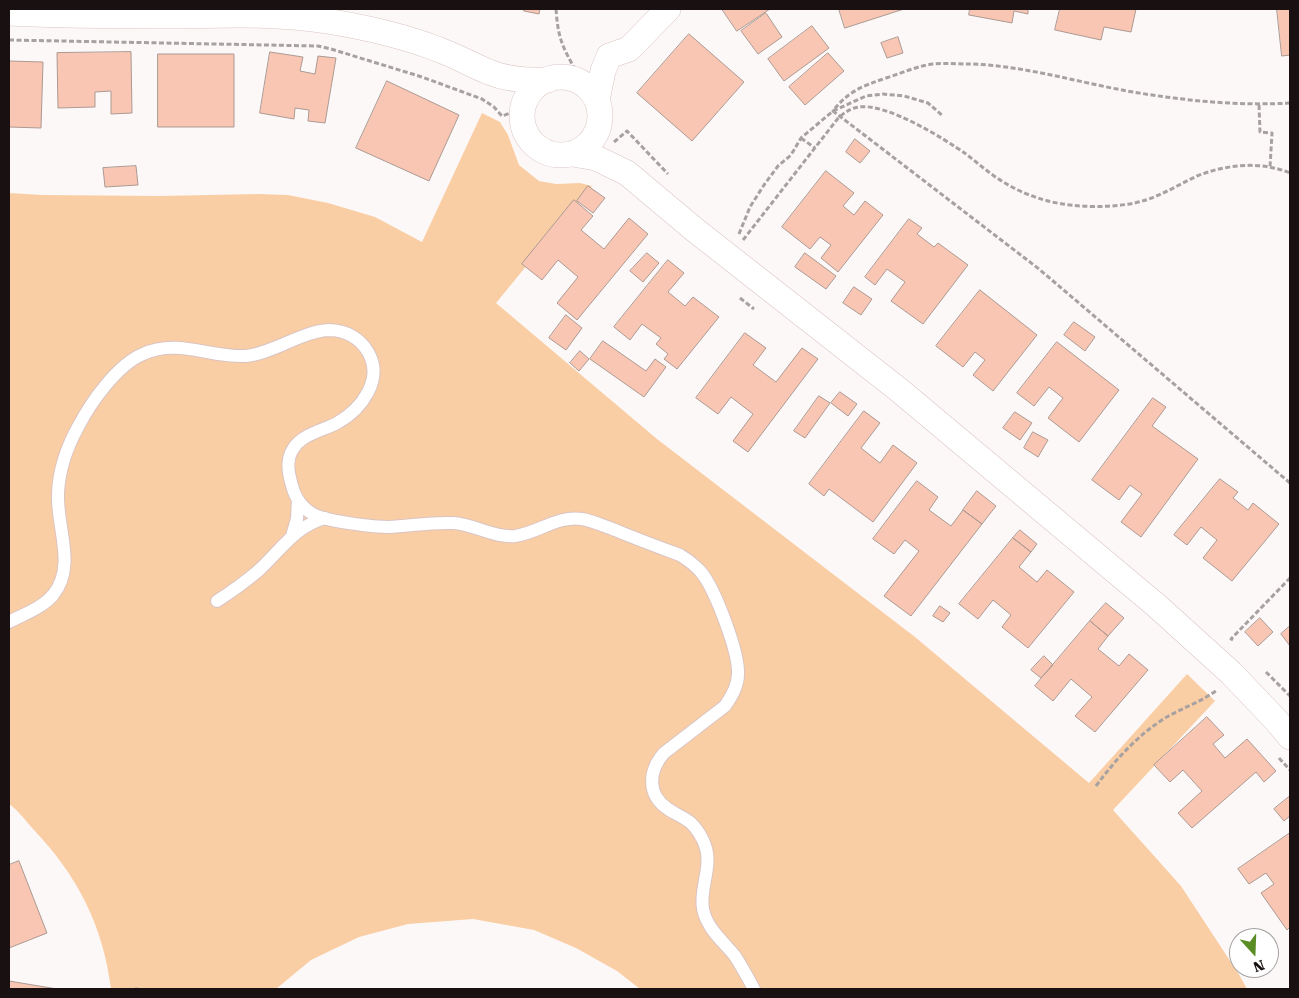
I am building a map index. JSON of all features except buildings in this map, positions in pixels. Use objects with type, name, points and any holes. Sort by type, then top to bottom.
[{"type":"street","points":[[573,154],[592,141],[597,131],[603,71],[609,56],[629,48],[668,9]]},
{"type":"street","points":[[9,13],[92,16],[326,15],[412,40],[489,72],[524,80],[562,76],[572,78],[582,83],[591,91],[610,145],[627,173]]},
{"type":"street","points":[[520,115],[531,91],[539,84],[562,76],[605,51],[629,48]]},
{"type":"street","points":[[489,72],[506,89],[520,115],[528,136],[540,149],[550,154],[573,154],[601,160],[627,173],[695,230],[930,415],[1157,606],[1223,682],[1275,719],[1284,747]]},
{"type":"lane","points":[[9,622],[43,604],[59,586],[65,563],[58,515],[61,469],[68,447],[90,407],[126,364],[139,355],[154,349],[186,348],[246,356],[318,332],[340,331],[350,335],[360,341],[371,359],[374,369],[374,380],[363,400],[347,417],[307,436],[294,448],[289,456],[288,465],[294,492],[298,500],[310,512],[325,518],[388,527],[456,523],[511,536],[524,534],[561,520],[582,519],[680,555],[692,562],[709,583],[720,607],[736,655],[738,665],[736,687],[732,697],[725,706],[664,753],[657,761],[652,772],[651,782],[654,793],[660,802],[689,821],[702,836],[708,855],[702,901],[706,920],[737,960],[754,989]]},
{"type":"lane","points":[[292,536],[297,519],[298,500]]},
{"type":"lane","points":[[217,601],[257,572],[292,536],[307,525],[325,518]]},
{"type":"path","points":[[556,9],[561,44],[562,76]]},
{"type":"path","points":[[9,40],[318,46],[413,74],[482,99],[494,107],[502,116],[520,115]]},
{"type":"path","points":[[738,237],[756,196],[778,166],[791,156],[801,138],[833,111],[841,100],[852,91],[863,86],[919,67],[945,63],[998,65],[1176,99],[1259,105],[1290,103]]},
{"type":"path","points":[[833,111],[866,96],[883,94],[904,96],[928,103],[943,116]]},
{"type":"path","points":[[1259,105],[1260,132],[1272,133],[1270,167]]},
{"type":"path","points":[[731,232],[742,241],[839,117],[847,111],[861,106],[886,111],[917,124],[942,138],[1007,184],[1025,193],[1048,201],[1071,205],[1127,205],[1160,195],[1198,176],[1234,166],[1270,167],[1290,173]]},
{"type":"path","points":[[833,111],[1039,269],[1290,483]]},
{"type":"path","points":[[801,138],[815,148]]},
{"type":"path","points":[[739,297],[754,309]]},
{"type":"path","points":[[1238,645],[1231,639],[1290,578]]},
{"type":"path","points":[[1263,670],[1290,696]]},
{"type":"path","points":[[1208,685],[1223,682]]},
{"type":"path","points":[[1096,786],[1111,765],[1149,729],[1223,682]]},
{"type":"path","points":[[1284,747],[1290,770]]},
{"type":"shaded area","points":[[482,113],[500,122],[508,135],[519,165],[539,181],[556,184],[580,183],[592,186],[496,303],[657,439],[915,637],[1089,783],[1187,674],[1215,701],[1113,810],[1181,886],[1229,959],[1229,978],[1241,978],[1247,989],[640,989],[617,971],[576,948],[534,930],[473,919],[408,924],[359,937],[311,960],[276,989],[111,989],[102,943],[75,883],[49,846],[9,804],[9,193],[159,196],[288,195],[328,203],[375,217],[422,242]]}]
